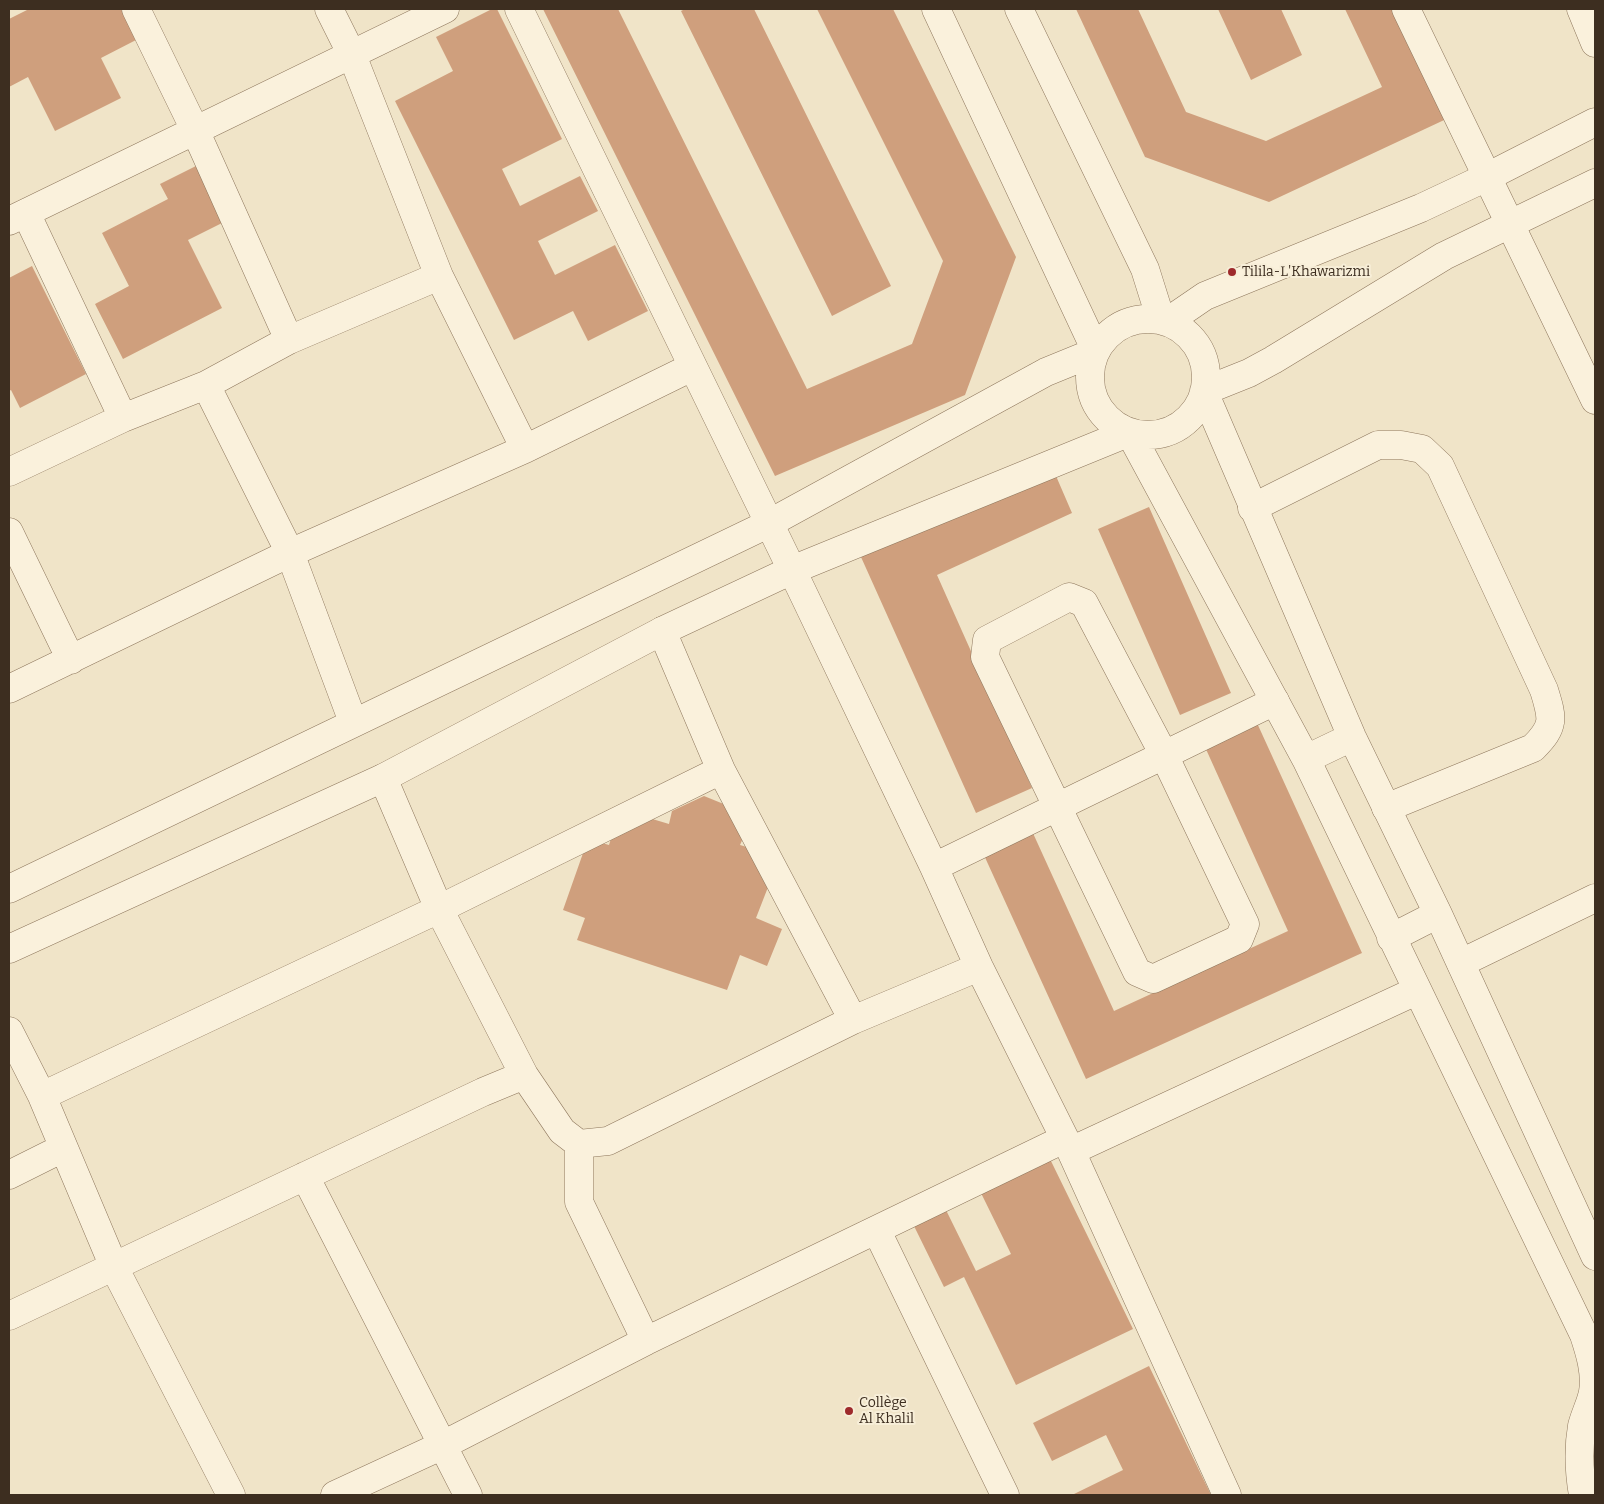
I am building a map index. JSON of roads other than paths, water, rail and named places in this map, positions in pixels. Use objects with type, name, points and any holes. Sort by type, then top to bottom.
[{"type":"street","points":[[136,9],[196,130],[289,340]]},
{"type":"street","points":[[329,9],[352,55],[438,276],[525,449]]},
{"type":"street","points":[[123,418],[17,217],[445,9]]},
{"type":"street","points":[[519,9],[692,368],[792,570],[934,867],[979,967],[1068,1145],[1227,1495]]},
{"type":"street","points":[[936,9],[1096,352]]},
{"type":"street","points":[[1019,9],[1145,269],[1164,321]]},
{"type":"street","points":[[1406,9],[1510,224],[1589,373],[1595,400]]},
{"type":"street","points":[[1581,9],[1595,43]]},
{"type":"street","points":[[1164,321],[1205,296],[1421,208],[1595,122]]},
{"type":"street","points":[[1204,392],[1265,364],[1444,256],[1595,183]]},
{"type":"street","points":[[9,472],[123,418],[206,385],[289,340],[438,276]]},
{"type":"street","points":[[1148,319],[1164,321],[1190,337],[1198,349],[1204,362],[1206,376],[1204,392],[1196,410],[1183,423],[1167,432],[1149,435],[1130,433],[1109,420],[1094,400],[1090,384],[1090,368],[1096,352],[1112,331],[1122,324],[1148,319]]},
{"type":"street","points":[[9,890],[353,722],[768,524],[1046,372],[1096,352]]},
{"type":"street","points":[[9,689],[290,553],[525,449],[692,368]]},
{"type":"street","points":[[206,385],[290,553],[353,722]]},
{"type":"street","points":[[1204,392],[1252,508],[1352,736],[1461,963],[1595,1256]]},
{"type":"street","points":[[9,949],[383,778],[662,631],[792,570],[1130,433]]},
{"type":"street","points":[[1130,433],[1306,759],[1416,991],[1584,1335],[1593,1369],[1594,1391],[1582,1425],[1579,1450],[1580,1479],[1583,1495]]},
{"type":"street","points":[[1252,508],[1378,446],[1401,445],[1422,449],[1440,466],[1544,690],[1552,714],[1547,734],[1532,748],[1386,808]]},
{"type":"street","points":[[9,532],[71,660]]},
{"type":"street","points":[[1069,598],[1084,603],[1164,755],[1246,924],[1239,940],[1153,979],[1137,972],[1057,807],[985,657],[987,640],[1069,598]]},
{"type":"street","points":[[662,631],[721,770],[853,1020]]},
{"type":"street","points":[[934,867],[1275,701]]},
{"type":"street","points":[[1306,759],[1352,736]]},
{"type":"street","points":[[42,1096],[439,909],[721,770]]},
{"type":"street","points":[[383,778],[439,909],[524,1075],[562,1131],[579,1144],[608,1141],[853,1020],[979,967]]},
{"type":"street","points":[[1461,963],[1595,898]]},
{"type":"street","points":[[1391,938],[1438,914]]},
{"type":"street","points":[[335,1495],[443,1445],[646,1341],[877,1231],[1416,991]]},
{"type":"street","points":[[9,1031],[42,1096],[114,1266],[231,1495]]},
{"type":"street","points":[[9,1316],[524,1075]]},
{"type":"street","points":[[579,1144],[579,1202],[646,1341]]},
{"type":"street","points":[[9,1175],[63,1148]]},
{"type":"street","points":[[305,1176],[468,1495]]},
{"type":"street","points":[[877,1231],[1005,1495]]},
{"type":"place","name":"Tilila-L'Khawarizmi","points":[[1232,272]]},
{"type":"place","name":"Collège Al Khalil","points":[[849,1411]]}]
